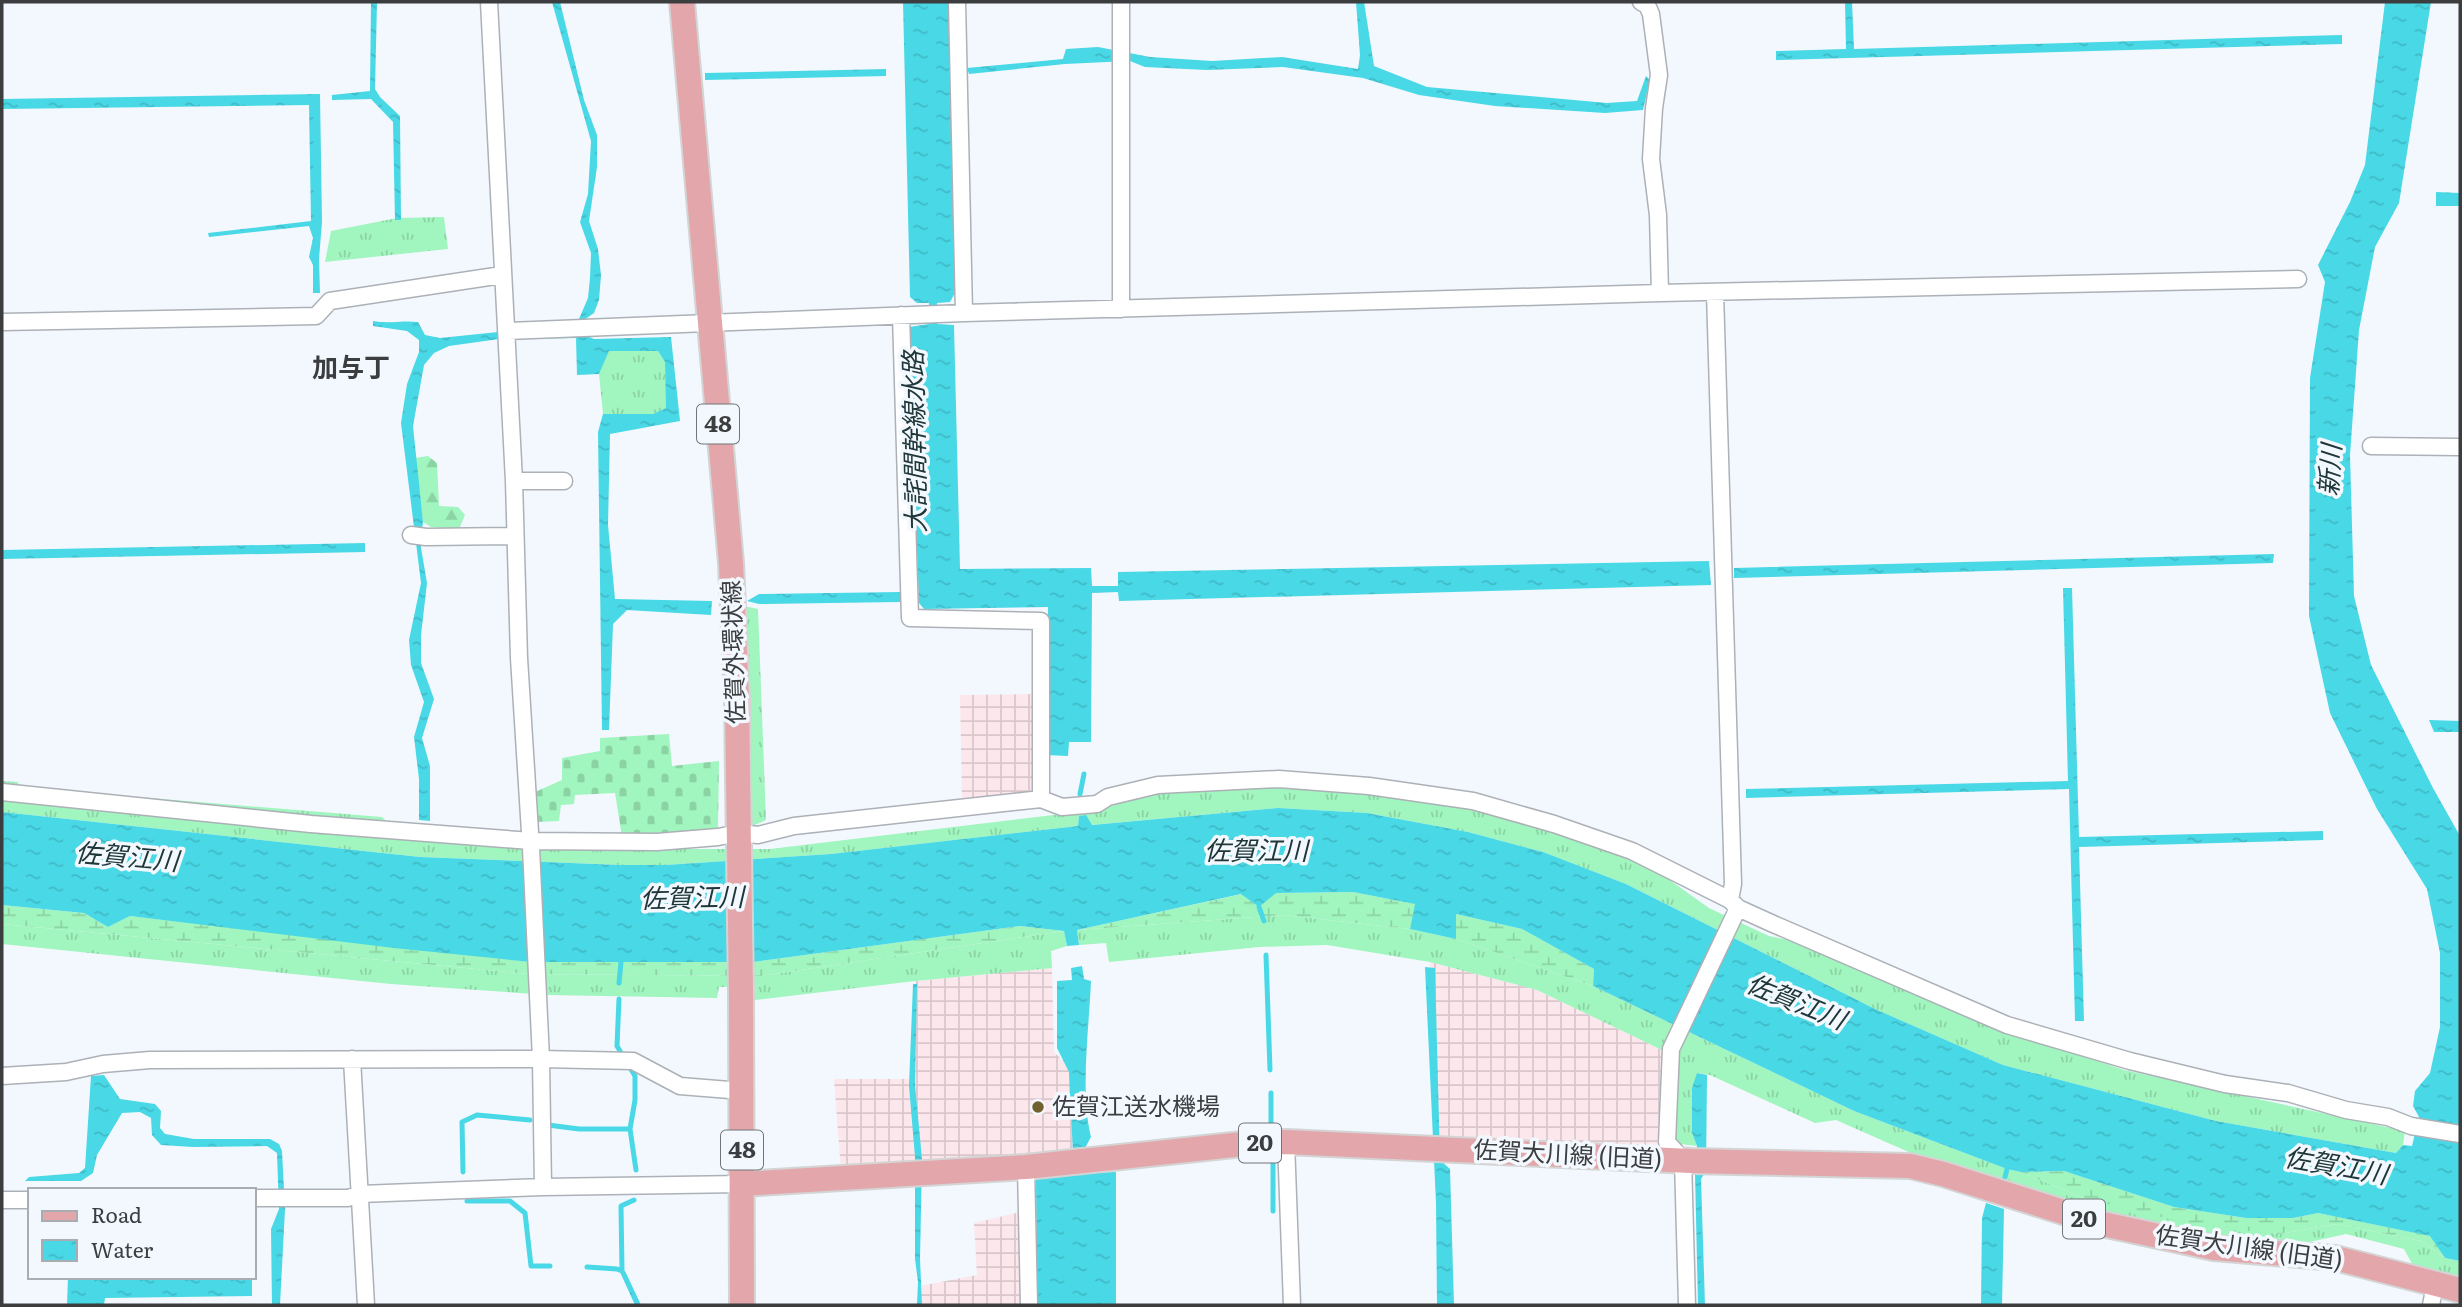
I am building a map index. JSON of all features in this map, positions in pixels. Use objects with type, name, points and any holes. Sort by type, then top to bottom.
[{"type":"main road","name":"佐賀外環状線","points":[[682,2],[731,563],[737,701],[742,1305]]},
{"type":"main road","name":"佐賀大川線 (旧道)","points":[[1026,1167],[1286,1142],[1695,1161],[1910,1167],[1943,1174],[2098,1223],[2214,1248],[2335,1258],[2446,1292]]},
{"type":"main road","name":"20","points":[[742,1184],[1026,1167]]},
{"type":"street","points":[[489,2],[514,481],[519,658],[541,1059],[542,1187]]},
{"type":"street","points":[[957,2],[964,313]]},
{"type":"street","points":[[1121,2],[1121,309]]},
{"type":"street","points":[[1646,3],[1655,33],[1659,75],[1651,159],[1658,215],[1660,293]]},
{"type":"street","points":[[2,322],[316,316],[330,301],[502,275]]},
{"type":"street","points":[[506,336],[901,315],[1660,293],[2298,279]]},
{"type":"street","points":[[1687,1305],[1695,1161],[1667,1142],[1671,1049],[1734,904],[1715,293]]},
{"type":"street","points":[[901,315],[910,618],[1041,621],[1041,799]]},
{"type":"street","points":[[2371,446],[2460,447]]},
{"type":"street","points":[[514,481],[564,481]]},
{"type":"street","points":[[418,536],[515,536]]},
{"type":"street","points":[[2,792],[531,845],[657,842],[718,837],[739,840],[794,827],[1041,799],[1062,807],[1097,804],[1108,797],[1158,785],[1279,779],[1369,786],[1460,799],[1554,824],[1632,851],[1734,904],[2007,1025],[2130,1061],[2225,1084],[2288,1093],[2346,1110],[2388,1117],[2411,1126],[2460,1134]]},
{"type":"street","points":[[352,1059],[366,1305]]},
{"type":"street","points":[[2,1076],[66,1072],[150,1060],[541,1059],[625,1061],[680,1086],[741,1091]]},
{"type":"street","points":[[1286,1142],[1292,1305]]},
{"type":"street","points":[[1026,1167],[1029,1305]]},
{"type":"street","points":[[256,1198],[348,1198],[360,1194],[542,1187],[742,1184]]},
{"type":"street","points":[[2,1200],[28,1200]]},
{"type":"shaded area","points":[[1035,694],[1034,793],[962,802],[960,695]]},
{"type":"shaded area","points":[[1430,962],[1537,990],[1662,1050],[1657,1147],[1436,1142]]},
{"type":"shaded area","points":[[1052,968],[1054,1052],[1072,1070],[1076,1152],[841,1172],[834,1079],[911,1079],[915,981]]},
{"type":"shaded area","points":[[1020,1212],[1022,1305],[920,1305],[920,1286],[977,1275],[974,1223]]},
{"type":"green space","points":[[444,217],[448,249],[325,262],[331,231],[397,218]]},
{"type":"green space","points":[[608,351],[658,351],[665,362],[667,408],[653,414],[603,414],[599,374]]},
{"type":"green space","points":[[428,456],[437,463],[439,506],[458,507],[465,515],[459,529],[431,527],[423,522],[415,458]]},
{"type":"green space","points":[[744,606],[758,609],[766,820],[748,828]]},
{"type":"green space","points":[[669,734],[672,766],[719,761],[718,829],[662,836],[622,837],[615,793],[575,795],[574,804],[561,805],[559,821],[537,822],[535,792],[562,780],[562,758],[600,751],[600,738]]},
{"type":"green space","points":[[2,781],[18,782],[20,799],[114,809],[138,797],[382,817],[405,839],[540,849],[770,849],[1103,809],[1159,790],[1275,785],[1370,791],[1472,806],[1568,836],[1654,869],[1709,908],[1769,936],[1808,944],[1993,1025],[2124,1070],[2405,1131],[2403,1145],[2396,1153],[2216,1121],[2003,1065],[1875,1009],[1626,884],[1543,852],[1468,832],[1367,813],[1278,808],[1091,825],[1079,816],[1078,826],[831,854],[666,865],[620,865],[420,857],[2,812]]},
{"type":"green space","points":[[1353,892],[1416,904],[1410,929],[1283,915],[1077,930],[1242,894],[1259,907],[1275,893]]},
{"type":"green space","points":[[2,905],[84,913],[108,927],[130,916],[531,962],[753,962],[1020,926],[1064,931],[760,976],[529,974],[2,924]]},
{"type":"green space","points":[[1456,914],[1522,929],[1594,969],[1593,986],[1456,939]]},
{"type":"green space","points":[[1283,915],[1410,929],[1456,939],[1593,986],[1854,1111],[2021,1172],[2083,1198],[2278,1234],[2337,1224],[2421,1241],[2445,1258],[2460,1261],[2460,1280],[2416,1271],[2404,1249],[2346,1234],[2296,1245],[2220,1242],[2103,1216],[1938,1165],[1836,1120],[1815,1123],[1710,1075],[1697,1073],[1692,1133],[1697,1146],[1672,1143],[1674,1058],[1537,990],[1430,962],[1327,945],[1259,947],[1109,962],[1106,943],[1079,945],[1077,930]]},
{"type":"green space","points":[[2,924],[529,974],[760,976],[1064,931],[1067,946],[1051,951],[1052,968],[755,1000],[755,986],[719,987],[717,998],[548,995],[391,984],[2,944]]},
{"type":"green space","points":[[2064,1171],[2174,1207],[2246,1218],[2293,1218],[2318,1213],[2431,1236],[2445,1258],[2421,1241],[2337,1224],[2278,1234],[2199,1226],[2083,1198],[2021,1172]]},
{"type":"water","points":[[371,2],[377,2],[375,89],[400,116],[401,220],[395,220],[393,122],[371,99],[332,100],[332,95],[370,91]]},
{"type":"water","points":[[552,2],[560,2],[584,100],[597,135],[597,167],[589,221],[598,249],[601,275],[599,300],[594,313],[584,320],[579,319],[588,298],[591,253],[580,222],[588,194],[591,141]]},
{"type":"water","name":"大詫間幹線水路","points":[[903,2],[948,2],[956,291],[950,302],[937,303],[937,324],[954,325],[960,569],[1091,568],[1092,586],[1118,586],[1118,572],[1709,561],[1711,585],[1119,601],[1118,592],[1092,593],[1091,742],[1069,742],[1068,756],[1046,755],[1048,607],[924,609],[919,603],[909,327],[929,324],[929,303],[917,303],[910,297]]},
{"type":"water","points":[[1356,2],[1364,2],[1374,66],[1427,87],[1607,103],[1637,101],[1646,76],[1650,80],[1643,110],[1605,113],[1495,106],[1419,95],[1363,78],[1283,67],[1207,70],[1145,67],[1130,61],[1065,64],[969,74],[967,68],[1063,59],[1066,49],[1098,47],[1150,57],[1212,61],[1282,57],[1358,69],[1360,55]]},
{"type":"water","points":[[1845,2],[1852,2],[1854,49],[2342,35],[2342,44],[1776,60],[1776,51],[1846,49]]},
{"type":"water","points":[[2385,2],[2431,2],[2399,203],[2375,247],[2359,330],[2350,455],[2354,596],[2371,665],[2460,836],[2460,1261],[2445,1258],[2430,1236],[2318,1213],[2293,1218],[2246,1218],[2174,1207],[2064,1171],[2021,1172],[2007,1169],[1854,1111],[1593,986],[1594,969],[1522,929],[1456,914],[1456,939],[1410,929],[1415,904],[1353,892],[1276,893],[1259,907],[1241,894],[1077,930],[1079,945],[1067,946],[1064,931],[1020,926],[753,962],[531,962],[130,916],[108,927],[84,913],[2,905],[2,812],[420,857],[620,865],[666,865],[831,854],[1078,826],[1079,816],[1086,815],[1092,825],[1278,808],[1367,813],[1468,832],[1543,852],[1626,884],[1875,1009],[2003,1065],[2216,1121],[2396,1153],[2403,1145],[2412,1146],[2419,1117],[2413,1106],[2415,1091],[2430,1073],[2440,1027],[2440,953],[2427,889],[2377,809],[2330,713],[2309,616],[2310,378],[2325,282],[2318,265],[2350,202],[2365,165]]},
{"type":"water","points":[[886,69],[886,76],[705,80],[705,73]]},
{"type":"water","points":[[320,94],[320,293],[313,293],[313,265],[309,257],[313,238],[309,226],[209,237],[208,233],[311,221],[309,105],[2,109],[2,99]]},
{"type":"water","points":[[2436,192],[2460,193],[2460,206],[2436,206]]},
{"type":"water","points":[[373,321],[418,322],[425,335],[440,338],[498,332],[585,335],[594,339],[671,337],[680,421],[610,434],[608,525],[615,599],[712,601],[711,615],[627,610],[613,624],[609,730],[602,730],[598,432],[603,414],[653,414],[666,408],[665,362],[658,351],[609,351],[599,374],[577,375],[576,338],[499,339],[449,346],[434,353],[424,365],[413,426],[423,522],[420,542],[427,583],[421,663],[434,699],[422,738],[430,766],[430,821],[419,820],[419,779],[414,737],[424,702],[411,665],[409,640],[421,583],[401,423],[407,384],[419,352],[419,340],[407,331],[373,326]]},
{"type":"water","points":[[365,543],[365,552],[2,559],[2,550]]},
{"type":"water","points":[[2274,554],[2273,563],[1734,578],[1734,568]]},
{"type":"water","points":[[2063,588],[2072,588],[2079,837],[2323,831],[2323,840],[2079,847],[2084,1021],[2075,1021],[2069,789],[1746,798],[1746,789],[2068,781]]},
{"type":"water","points":[[900,592],[900,602],[759,604],[747,601],[759,594]]},
{"type":"water","points":[[2429,720],[2460,721],[2460,732],[2434,732]]},
{"type":"water","points":[[1082,966],[1084,979],[1091,981],[1086,1100],[1091,1137],[1085,1148],[1088,1173],[1116,1172],[1116,1305],[1037,1305],[1036,1179],[1074,1175],[1071,1112],[1057,1113],[1057,1101],[1070,1100],[1069,1072],[1057,1048],[1057,981],[1072,980],[1071,968]]},
{"type":"water","points":[[1425,967],[1435,968],[1440,1160],[1450,1169],[1454,1305],[1437,1305],[1436,1203]]},
{"type":"water","points":[[913,984],[917,984],[915,1085],[922,1159],[922,1305],[917,1305],[915,1157],[909,1086]]},
{"type":"water","points":[[1697,1073],[1707,1075],[1706,1171],[1701,1179],[1705,1305],[1698,1305],[1695,1173],[1697,1146],[1692,1133],[1692,1088]]},
{"type":"water","points":[[104,1075],[120,1099],[155,1104],[161,1111],[160,1128],[165,1134],[194,1139],[270,1139],[279,1144],[282,1151],[285,1209],[280,1305],[272,1305],[271,1229],[279,1209],[277,1153],[267,1146],[161,1145],[152,1135],[151,1118],[140,1112],[122,1113],[97,1155],[93,1173],[81,1181],[25,1181],[29,1177],[79,1173],[85,1168],[91,1076]]},
{"type":"water","points":[[1986,1203],[2004,1209],[2002,1305],[1981,1305],[1982,1218]]},
{"type":"water","points":[[625,1271],[641,1305],[635,1305],[620,1272]]},
{"type":"water","points":[[68,1279],[252,1279],[252,1296],[105,1298],[104,1305],[67,1305]]},
{"type":"waterway","points":[[1080,794],[1084,774]]},
{"type":"waterway","points":[[1259,907],[1264,921]]},
{"type":"waterway","points":[[1266,955],[1270,1070]]},
{"type":"waterway","points":[[619,983],[621,962]]},
{"type":"waterway","points":[[619,999],[617,1046],[635,1076],[635,1100],[630,1129],[636,1170]]},
{"type":"waterway","points":[[1271,1093],[1271,1129]]},
{"type":"waterway","points":[[463,1172],[462,1122],[477,1115],[530,1120]]},
{"type":"waterway","points":[[548,1125],[579,1129],[630,1129]]},
{"type":"waterway","points":[[1273,1154],[1273,1211]]},
{"type":"waterway","points":[[2005,1177],[2007,1169]]},
{"type":"waterway","points":[[587,1267],[622,1271],[621,1206],[634,1200]]},
{"type":"waterway","points":[[467,1201],[510,1201],[525,1213],[531,1266],[550,1266]]},
{"type":"place","name":"佐賀江送水機場","points":[[1038,1107]]},
{"type":"district","name":"加与丁","points":[[351,368]]},
{"type":"water label","name":"新川","points":[[2330,470]]},
{"type":"water label","name":"佐賀江川","points":[[1256,851]]},
{"type":"water label","name":"佐賀江川","points":[[127,857]]},
{"type":"water label","name":"佐賀江川","points":[[692,898]]},
{"type":"water label","name":"佐賀江川","points":[[1796,1002]]},
{"type":"water label","name":"佐賀江川","points":[[2336,1166]]}]
